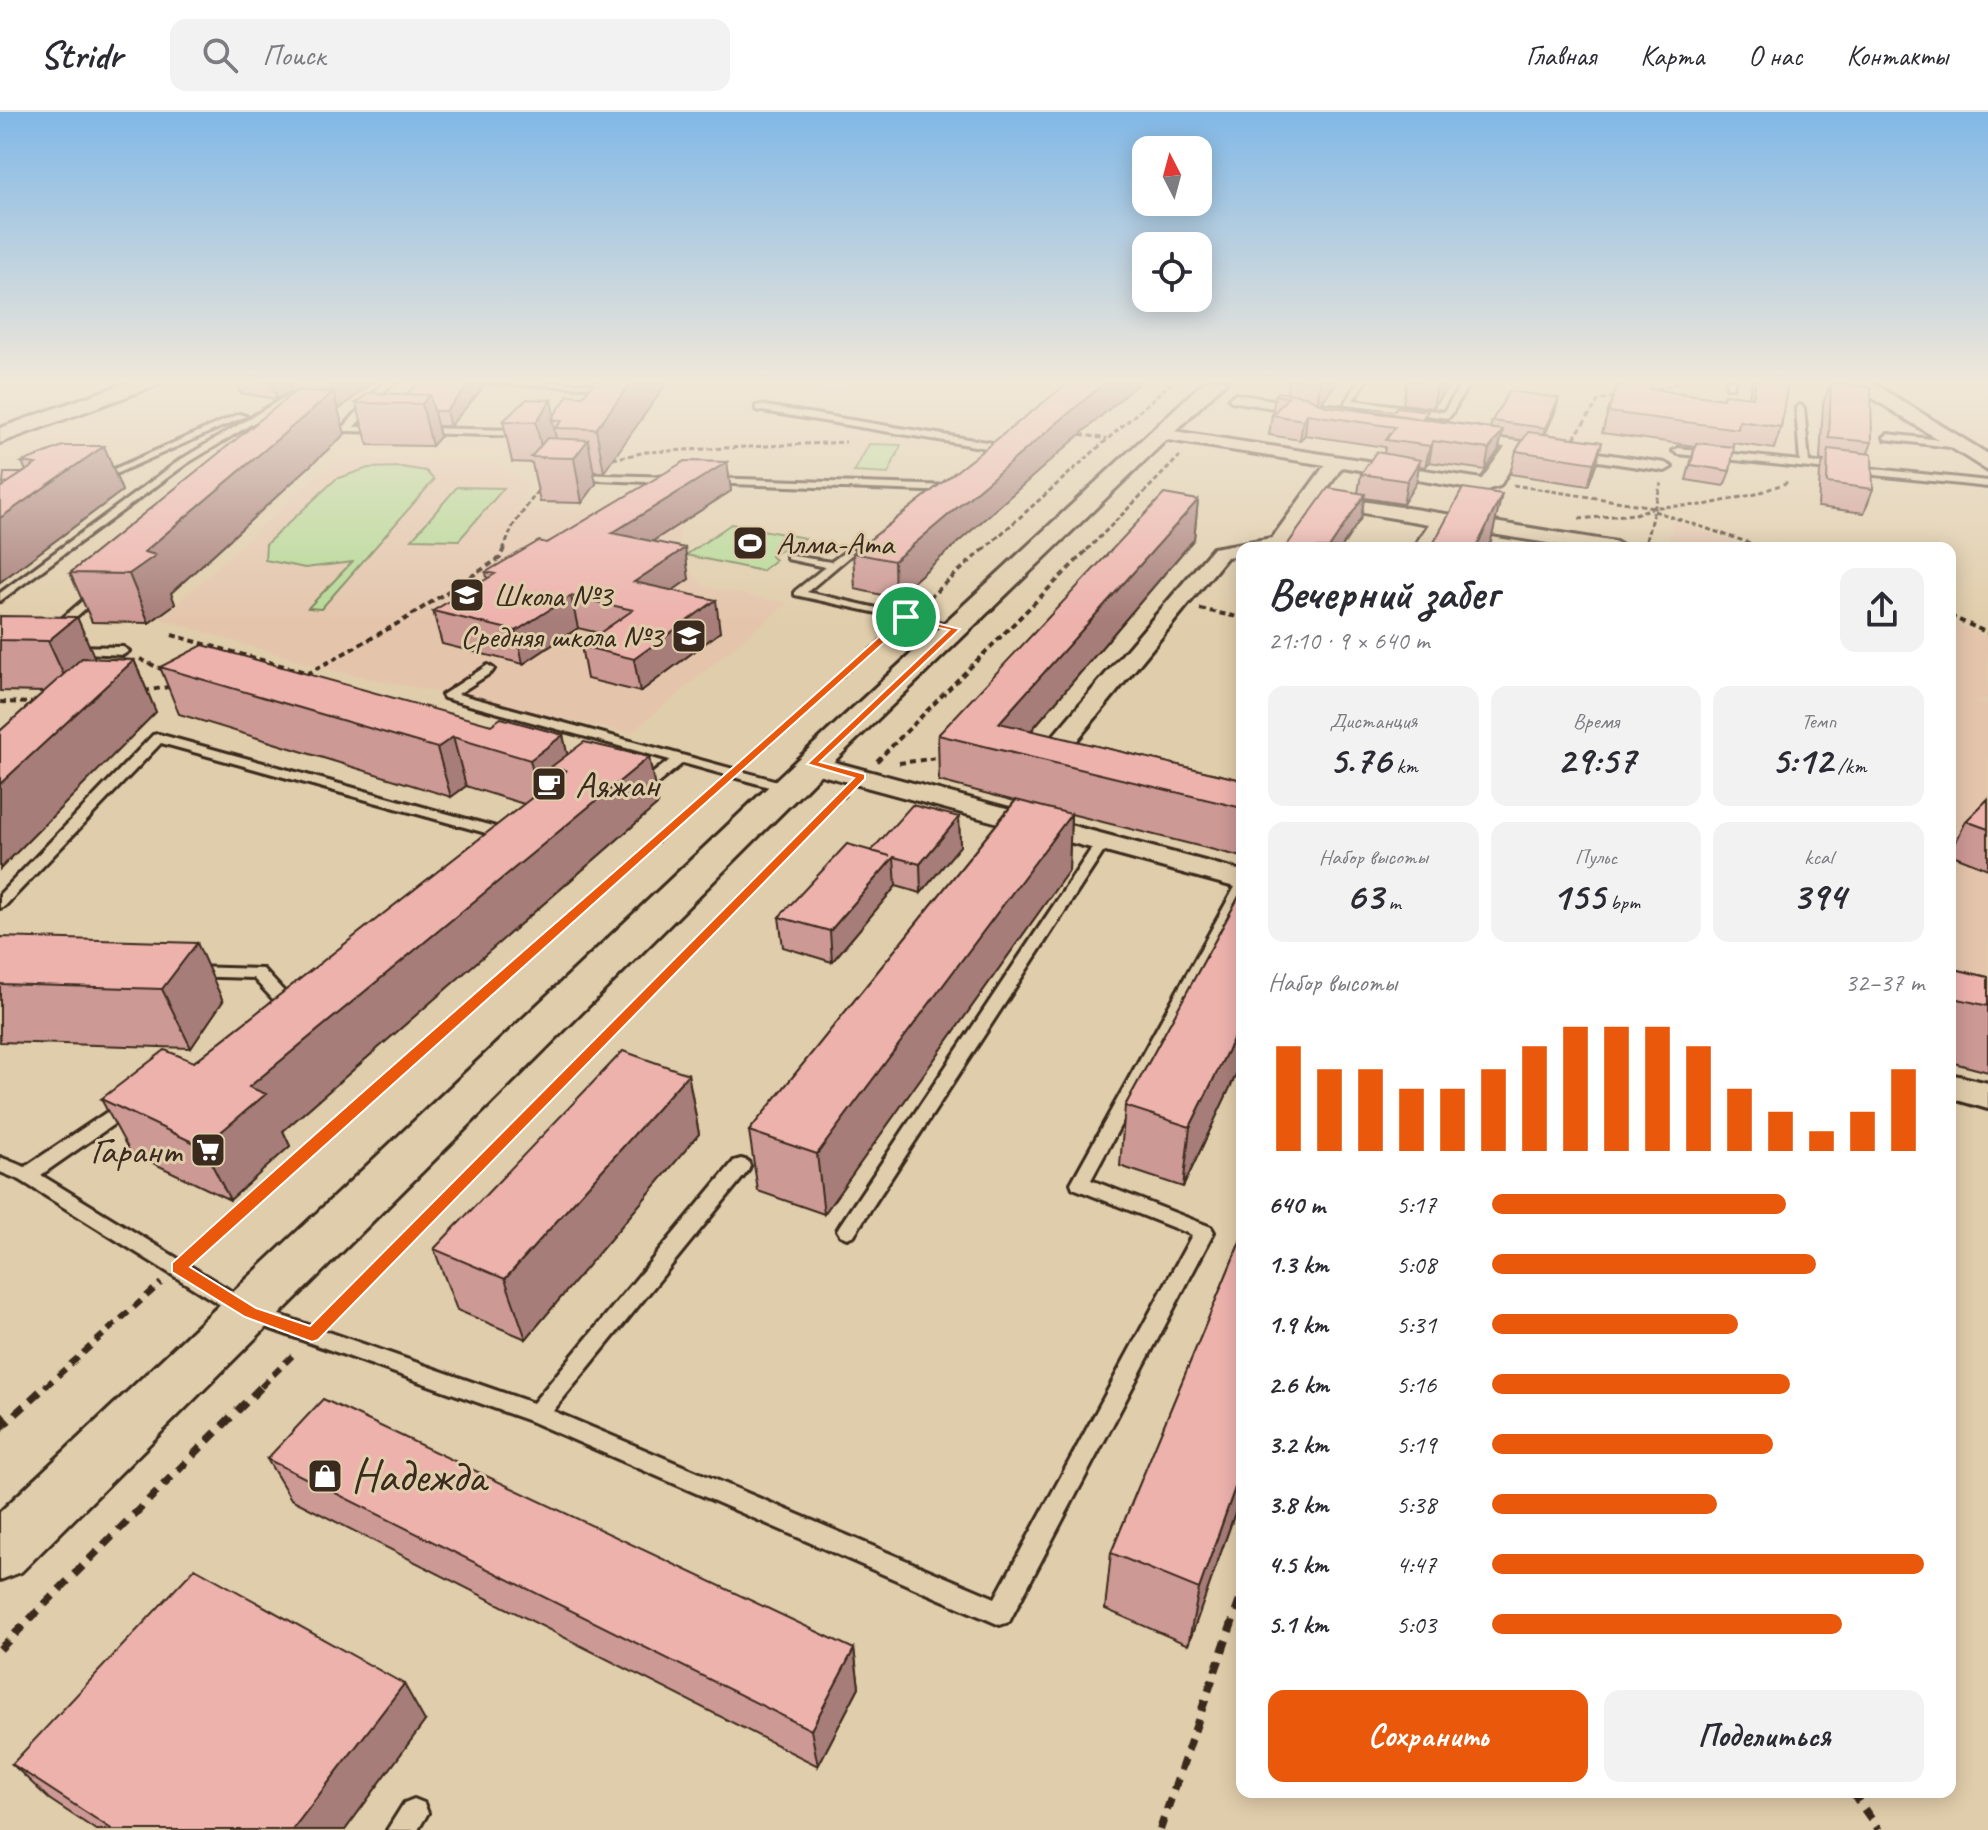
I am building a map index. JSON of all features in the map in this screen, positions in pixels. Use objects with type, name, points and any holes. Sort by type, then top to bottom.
[{"type":"street","points":[[0,1552],[250,1313],[800,776],[956,629],[1151,460]]},
{"type":"street","points":[[1332,460],[1487,484]]},
{"type":"street","points":[[1427,542],[1437,526],[1458,521],[1504,460]]},
{"type":"street","points":[[1619,460],[1665,467]]},
{"type":"street","points":[[1280,542],[1337,461]]},
{"type":"street","points":[[1308,498],[1581,542]]},
{"type":"street","points":[[1056,749],[1220,552],[1236,549]]},
{"type":"street","points":[[800,776],[873,772],[1103,842],[1236,878]]},
{"type":"street","points":[[1956,1088],[1988,1096]]},
{"type":"lane","points":[[82,484],[138,460]]},
{"type":"lane","points":[[0,598],[186,460]]},
{"type":"lane","points":[[1784,460],[1988,484]]},
{"type":"lane","points":[[183,462],[198,464]]},
{"type":"lane","points":[[559,477],[686,481]]},
{"type":"lane","points":[[949,499],[969,479]]},
{"type":"lane","points":[[702,481],[957,489]]},
{"type":"lane","points":[[880,558],[849,552],[799,593],[956,629]]},
{"type":"lane","points":[[791,557],[832,565]]},
{"type":"lane","points":[[45,639],[104,588]]},
{"type":"lane","points":[[63,650],[123,651]]},
{"type":"lane","points":[[488,669],[448,695],[734,774],[800,776]]},
{"type":"lane","points":[[0,903],[158,738],[519,838],[507,848]]},
{"type":"lane","points":[[616,778],[647,785],[680,759]]},
{"type":"lane","points":[[847,1230],[1103,842]]},
{"type":"lane","points":[[0,1164],[27,1175],[250,1313],[537,1414],[1000,1613],[1204,1232],[1080,1183],[1236,898]]},
{"type":"lane","points":[[166,971],[257,973],[298,1014]]},
{"type":"lane","points":[[27,1175],[136,1100]]},
{"type":"lane","points":[[537,1414],[741,1166]]},
{"type":"path","points":[[297,676],[309,673],[402,621],[500,558],[513,526],[543,482],[609,460]]},
{"type":"path","points":[[2,1425],[293,1161],[734,774],[1083,460]]},
{"type":"path","points":[[0,1649],[873,772],[1157,460]]},
{"type":"path","points":[[1646,542],[1665,467]]},
{"type":"path","points":[[1578,519],[1704,505],[1799,480]]},
{"type":"path","points":[[1487,484],[1655,509],[1748,542]]},
{"type":"path","points":[[1176,604],[1236,617]]},
{"type":"path","points":[[1956,619],[1988,633]]},
{"type":"path","points":[[172,635],[309,673]]},
{"type":"path","points":[[123,651],[164,671]]},
{"type":"path","points":[[129,694],[176,686]]},
{"type":"path","points":[[0,702],[39,703]]},
{"type":"path","points":[[873,772],[957,755]]},
{"type":"path","points":[[0,1414],[2,1425]]},
{"type":"path","points":[[1160,1830],[1236,1611]]},
{"type":"path","points":[[1856,1798],[1879,1830]]},
{"type":"shaded area","name":"Школа №3","points":[[334,460],[490,462],[529,483],[517,509],[681,513],[678,556],[705,587],[787,603],[631,733],[330,670],[161,619]]},
{"type":"shaded area","points":[[1673,521],[1737,542],[1668,542]]},
{"type":"shaded area","points":[[1956,624],[1988,638],[1988,699],[1975,701],[1988,705],[1988,983],[1956,975]]},
{"type":"green space","points":[[860,460],[894,460],[888,474],[854,472]]},
{"type":"green space","points":[[401,467],[426,471],[434,480],[321,609],[308,608],[352,562],[305,568],[265,560],[266,544],[336,479],[368,468]]},
{"type":"green space","points":[[457,487],[504,488],[459,540],[412,539]]},
{"type":"green space","name":"Алма-Ата","points":[[731,524],[805,538],[771,556],[775,560],[762,571],[686,555]]},
{"type":"building","points":[[84,460],[0,518],[0,488],[36,464],[22,462]]},
{"type":"building","points":[[210,460],[252,460],[144,552],[156,555],[129,574],[70,573]]},
{"type":"building","points":[[971,460],[1013,460],[894,561],[853,553]]},
{"type":"building","points":[[1370,460],[1420,460],[1407,481],[1361,474]]},
{"type":"building","points":[[1692,460],[1732,460],[1730,471],[1691,465]]},
{"type":"building","points":[[1828,460],[1872,460],[1873,489],[1827,483]]},
{"type":"building","points":[[685,461],[727,462],[612,533],[685,548],[634,582],[716,600],[634,659],[581,646],[633,610],[571,596],[516,631],[433,611],[495,574],[486,572],[539,541],[547,543]]},
{"type":"building","points":[[4,473],[23,473],[6,484],[3,483]]},
{"type":"building","points":[[1328,488],[1365,494],[1333,542],[1289,542]]},
{"type":"building","points":[[1463,488],[1502,494],[1479,542],[1434,542]]},
{"type":"building","points":[[1164,494],[1198,500],[999,723],[1236,779],[1236,807],[938,735]]},
{"type":"building","points":[[0,616],[77,617],[48,641],[0,640]]},
{"type":"building","points":[[203,645],[491,725],[501,718],[563,735],[530,760],[453,737],[437,748],[160,667]]},
{"type":"building","points":[[82,658],[134,660],[0,784],[0,731]]},
{"type":"building","points":[[584,742],[649,757],[249,1087],[266,1094],[203,1147],[101,1099],[165,1050],[194,1062],[566,771],[551,767]]},
{"type":"building","points":[[1988,799],[1988,829],[1966,821]]},
{"type":"building","points":[[1016,800],[1071,814],[817,1154],[749,1131]]},
{"type":"building","points":[[912,805],[959,817],[920,864],[894,857],[830,931],[779,917],[847,844],[871,851]]},
{"type":"building","points":[[1236,902],[1236,1033],[1190,1127],[1125,1106]]},
{"type":"building","points":[[0,937],[197,943],[162,989],[0,984]]},
{"type":"building","points":[[1956,969],[1988,977],[1988,1006],[1956,998]]},
{"type":"building","points":[[623,1051],[688,1074],[505,1279],[434,1249]]},
{"type":"building","points":[[1236,1251],[1236,1485],[1199,1589],[1111,1553]]},
{"type":"building","points":[[323,1399],[854,1649],[811,1730],[267,1459]]},
{"type":"building","points":[[195,1568],[404,1684],[292,1830],[113,1830],[12,1764]]},
{"type":"place","name":"Алма-Ата","points":[[750,543]]},
{"type":"place","name":"Школа №3","points":[[467,595]]},
{"type":"place","name":"Средняя школа №3","points":[[689,636]]},
{"type":"place","name":"Аяжан","points":[[549,784]]},
{"type":"place","name":"Гарант","points":[[208,1150]]},
{"type":"place","name":"Надежда","points":[[325,1476]]},
{"type":"route","points":[[906,617],[956,629],[812,764],[861,777],[312,1335],[250,1313],[178,1268],[293,1161],[752,759],[833,681],[906,617]]}]
